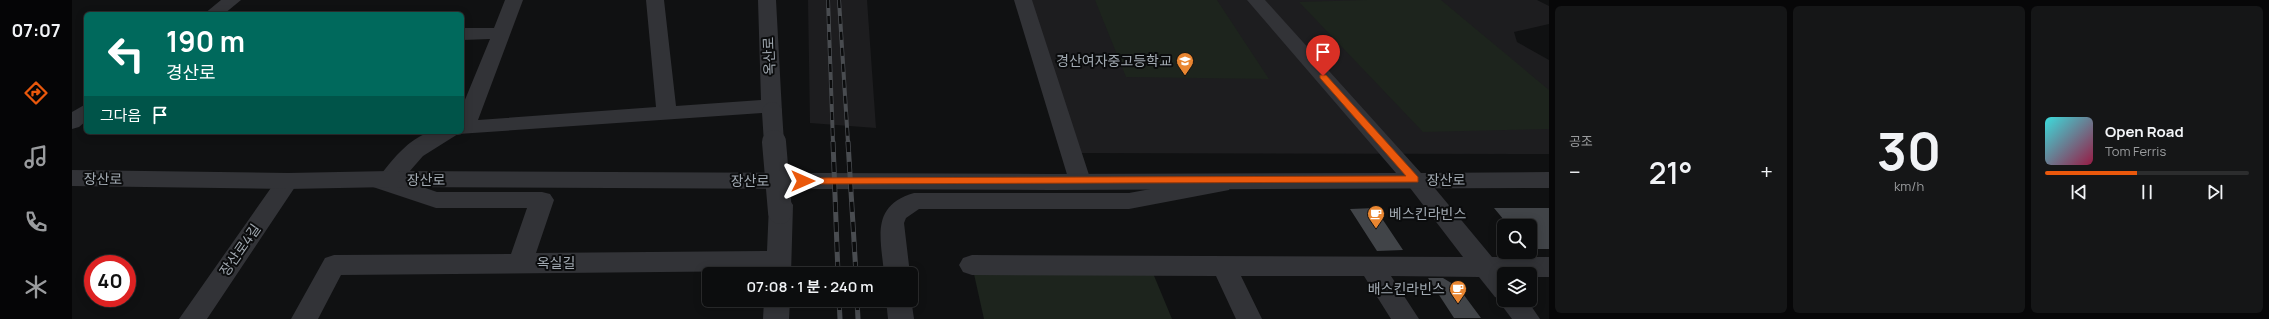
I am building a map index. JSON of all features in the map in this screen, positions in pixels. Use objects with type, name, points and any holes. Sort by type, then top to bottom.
[{"type":"street","points":[[217,12],[232,0]]},
{"type":"street","points":[[464,115],[514,0]]},
{"type":"street","points":[[655,0],[667,112]]},
{"type":"street","name":"옥산로","points":[[768,0],[772,109],[780,209]]},
{"type":"street","points":[[1023,0],[1080,182]]},
{"type":"street","points":[[1256,0],[1415,180],[1497,282]]},
{"type":"street","points":[[464,34],[500,33]]},
{"type":"street","points":[[464,129],[667,112],[772,109]]},
{"type":"street","points":[[72,122],[84,113]]},
{"type":"street","points":[[446,134],[422,144],[384,179],[436,200],[542,200],[520,263]]},
{"type":"street","name":"장산로","points":[[72,178],[288,181],[384,179],[1080,182],[1549,180]]},
{"type":"street","name":"장산로4길","points":[[192,319],[288,181]]},
{"type":"street","points":[[896,267],[892,223],[896,213],[914,201],[1130,201],[1237,181]]},
{"type":"street","name":"옥실길","points":[[778,267],[780,209]]},
{"type":"street","name":"옥실길","points":[[304,319],[334,265],[520,263],[726,267]]},
{"type":"street","points":[[972,264],[1549,267]]},
{"type":"street","points":[[1224,266],[1249,319]]},
{"type":"street","points":[[1371,267],[1406,319]]},
{"type":"street","points":[[776,319],[777,307]]},
{"type":"street","points":[[900,307],[901,319]]},
{"type":"street","points":[[1518,307],[1528,319]]},
{"type":"shaded area","points":[[808,0],[867,0],[876,128],[810,123]]},
{"type":"shaded area","points":[[1023,0],[1537,0],[1549,6],[1549,24],[1514,32],[1517,42],[1549,60],[1549,154],[1071,153]]},
{"type":"shaded area","points":[[1095,0],[1217,0],[1269,79],[1126,77]]},
{"type":"shaded area","points":[[1441,0],[1549,90],[1549,129],[1423,132],[1299,2]]},
{"type":"shaded area","points":[[972,265],[1150,266],[1172,319],[984,319]]},
{"type":"building","name":"베스킨라빈스","points":[[1375,208],[1403,250],[1377,251],[1350,209]]},
{"type":"building","points":[[1494,208],[1549,208],[1549,249],[1537,249],[1537,219],[1503,219]]},
{"type":"building","name":"배스킨라빈스","points":[[1428,278],[1443,278],[1458,287],[1481,318],[1454,318]]},
{"type":"railway","points":[[828,0],[833,143]]},
{"type":"railway","points":[[839,0],[848,143]]},
{"type":"railway","points":[[833,142],[838,267]]},
{"type":"railway","points":[[848,142],[856,267]]},
{"type":"railway","points":[[839,307],[840,319]]},
{"type":"railway","points":[[857,307],[858,319]]},
{"type":"place","name":"경산여자중고등학교","points":[[1185,76]]},
{"type":"place","name":"베스킨라빈스","points":[[1376,229]]},
{"type":"place","name":"배스킨라빈스","points":[[1458,304]]},
{"type":"route","points":[[803,181],[1080,182],[1415,180],[1323,76]]}]
